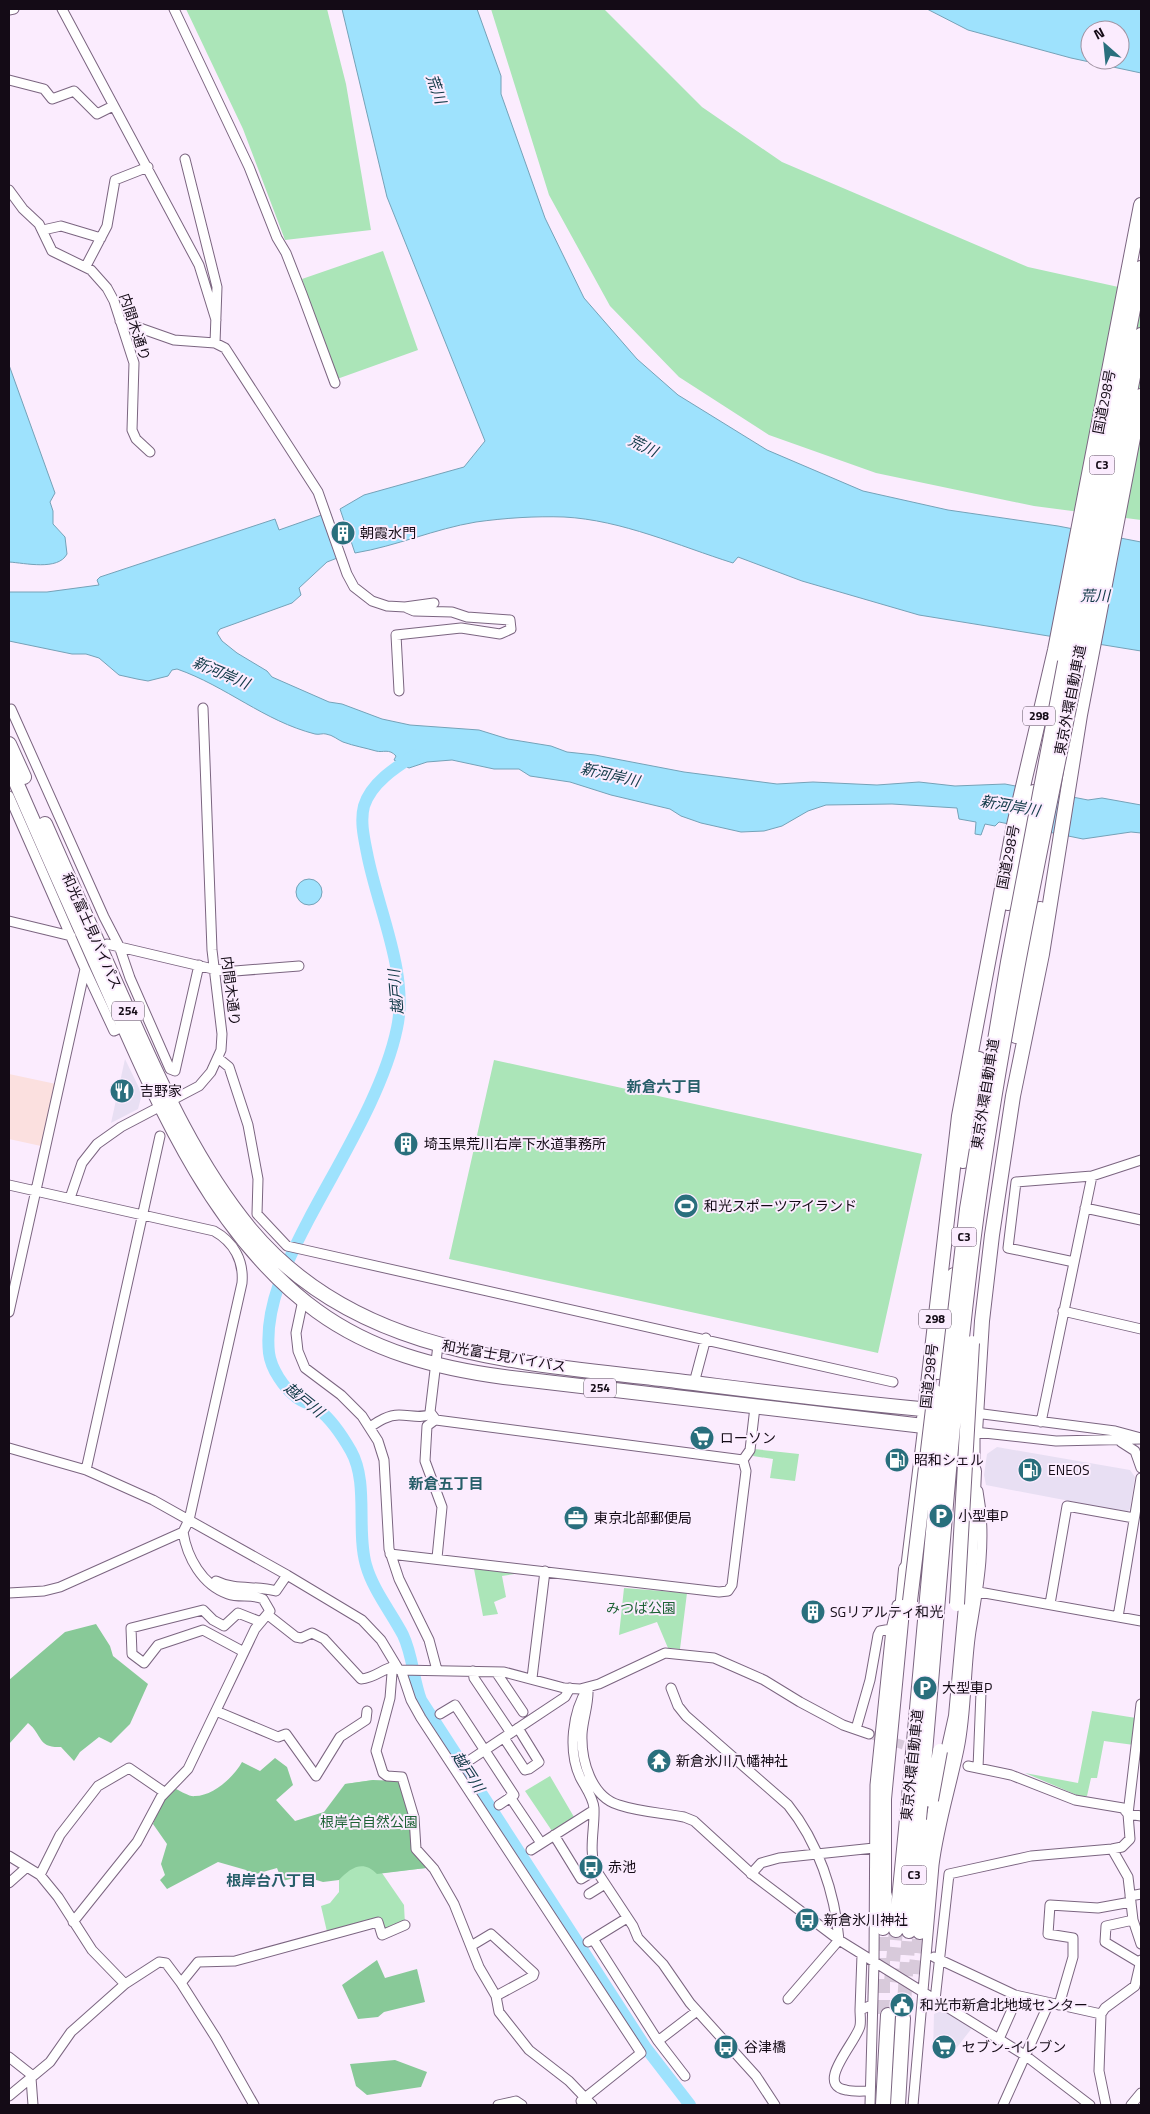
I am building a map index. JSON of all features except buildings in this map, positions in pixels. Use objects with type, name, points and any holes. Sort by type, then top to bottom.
[{"type":"highway","name":"国道298号","points":[[930,1427],[925,1409],[959,1116],[1012,835],[1055,650],[1141,205]]},
{"type":"highway","name":"東京外環自動車道","points":[[902,1930],[973,1245],[997,1085],[1058,728],[1141,268]]},
{"type":"highway","name":"東京外環自動車道","points":[[913,1819],[946,1400],[967,1209],[991,1058],[1141,335]]},
{"type":"highway","points":[[975,1432],[982,1321],[992,1235],[1013,1096],[1042,954],[1080,715],[1141,396]]},
{"type":"highway","points":[[930,1361],[936,1349],[965,1151],[1010,897],[1040,769],[1058,728]]},
{"type":"highway","points":[[992,1235],[993,1193],[1007,1087],[1048,860],[1058,728]]},
{"type":"highway","name":"和光富士見バイパス","points":[[9,744],[147,1052],[183,1148],[223,1211],[242,1237],[274,1274],[299,1297],[334,1322],[361,1338],[436,1366],[504,1377],[975,1432]]},
{"type":"highway","name":"和光富士見バイパス","points":[[9,766],[124,1026],[166,1103],[229,1202],[252,1231],[300,1278],[334,1301],[386,1328],[438,1345],[517,1361],[694,1383],[976,1413]]},
{"type":"highway","points":[[910,1601],[933,1402],[951,1288],[967,1209]]},
{"type":"highway","points":[[957,1604],[970,1392],[973,1245]]},
{"type":"highway","points":[[930,1427],[948,1411],[959,1374],[982,1321]]},
{"type":"highway","points":[[902,1930],[927,1846],[956,1716],[970,1562],[974,1471]]},
{"type":"highway","points":[[902,1930],[884,1905],[888,1800],[906,1569]]},
{"type":"highway","points":[[927,1846],[931,1800],[940,1752]]},
{"type":"highway","points":[[881,2011],[883,2105]]},
{"type":"highway","points":[[898,2105],[906,2018],[902,2105]]},
{"type":"street","points":[[9,10],[14,9]]},
{"type":"street","points":[[62,9],[199,265],[216,320]]},
{"type":"street","points":[[174,9],[250,167],[277,238],[286,252],[335,383]]},
{"type":"street","points":[[9,80],[44,89],[52,99],[74,91],[97,114],[114,106]]},
{"type":"street","points":[[185,159],[217,287],[215,343]]},
{"type":"street","points":[[86,266],[107,226],[115,180],[148,167]]},
{"type":"street","name":"内間木通り","points":[[9,190],[43,230],[54,253],[86,266],[96,274],[110,293],[134,363],[132,430],[136,439],[150,452]]},
{"type":"street","points":[[43,230],[61,226],[101,238]]},
{"type":"street","points":[[120,321],[174,340],[215,343],[231,354],[318,492],[341,560],[354,588],[364,597],[378,604],[406,607],[434,603]]},
{"type":"street","points":[[399,691],[396,636],[461,628],[500,634],[511,629],[510,620],[467,617],[452,612],[414,611],[406,607]]},
{"type":"street","points":[[11,710],[104,917],[119,946],[130,978],[170,1069],[175,1071],[199,965]]},
{"type":"street","name":"内間木通り","points":[[70,1198],[82,1163],[97,1144],[121,1126],[199,1086],[211,1072],[218,1058],[222,1034],[213,969],[204,711]]},
{"type":"street","points":[[9,796],[114,1031],[124,1026]]},
{"type":"street","points":[[9,921],[71,936]]},
{"type":"street","points":[[108,944],[213,969],[236,971],[299,966]]},
{"type":"street","points":[[9,1312],[34,1191],[86,969]]},
{"type":"street","points":[[218,1058],[229,1067],[248,1125],[258,1179],[257,1214],[287,1246],[706,1338],[893,1382]]},
{"type":"street","points":[[86,1470],[160,1136]]},
{"type":"street","points":[[1074,1262],[1008,1248],[1016,1182],[1092,1176],[1141,1160]]},
{"type":"street","points":[[1041,1422],[1092,1176]]},
{"type":"street","points":[[9,1185],[194,1225],[219,1234],[236,1251],[242,1271],[242,1283],[189,1520],[183,1532],[190,1560],[215,1588],[228,1594],[263,1599],[269,1607],[268,1614],[261,1622],[244,1652],[188,1768],[164,1792],[137,1842],[73,1922]]},
{"type":"street","points":[[1085,1208],[1141,1220]]},
{"type":"street","points":[[299,1297],[296,1333],[298,1352],[306,1368],[341,1395],[370,1427],[378,1441],[384,1460],[390,1554],[399,1579],[429,1640],[437,1670]]},
{"type":"street","points":[[1063,1311],[1141,1329]]},
{"type":"street","points":[[694,1383],[706,1338]]},
{"type":"street","points":[[437,1558],[442,1507],[426,1469],[424,1450],[427,1426],[433,1417],[438,1345]]},
{"type":"street","points":[[743,1460],[750,1453],[755,1407]]},
{"type":"street","points":[[976,1413],[1130,1434],[1141,1439]]},
{"type":"street","points":[[370,1427],[388,1417],[399,1415],[433,1417],[743,1460]]},
{"type":"street","points":[[870,2105],[870,2092],[881,2011],[874,1962],[875,1785],[891,1630],[906,1569],[930,1427]]},
{"type":"street","points":[[913,2105],[938,1832],[959,1749],[971,1632],[979,1592],[982,1517],[974,1471],[975,1432],[1056,1441],[1141,1439]]},
{"type":"street","points":[[1116,1440],[1133,1449],[1141,1468]]},
{"type":"street","points":[[9,1448],[86,1470],[153,1500],[287,1574],[362,1620],[381,1640],[401,1669],[411,1700],[421,1718],[641,2053],[585,2101]]},
{"type":"street","points":[[390,1554],[719,1592],[728,1591],[732,1585],[746,1471],[743,1460]]},
{"type":"street","points":[[1118,1617],[1141,1478]]},
{"type":"street","points":[[1050,1604],[1067,1506],[1134,1518]]},
{"type":"street","points":[[9,1593],[44,1591],[60,1587],[183,1532]]},
{"type":"street","points":[[532,1678],[545,1571]]},
{"type":"street","points":[[201,1573],[228,1587],[258,1586],[276,1591],[287,1574]]},
{"type":"street","points":[[979,1592],[1141,1621]]},
{"type":"street","points":[[244,1652],[203,1630],[158,1645],[144,1663],[132,1654],[131,1628],[203,1610],[212,1620],[224,1626],[238,1613],[261,1622]]},
{"type":"street","points":[[268,1614],[296,1637],[301,1638],[312,1633],[324,1639],[362,1679],[373,1679],[389,1668],[473,1671],[496,1672],[532,1678],[570,1688],[588,1688],[665,1653],[714,1658],[764,1680],[800,1702],[869,1734]]},
{"type":"street","points":[[856,1729],[870,1680],[878,1635],[880,1631],[891,1630]]},
{"type":"street","points":[[401,1669],[392,1673],[390,1698],[376,1751],[383,1773],[387,1776],[402,1777],[414,1817],[416,1849],[434,1869],[454,1904],[479,1967],[496,1996],[499,2012],[529,2050],[585,2101],[592,2105]]},
{"type":"street","points":[[473,1671],[474,1678],[511,1733]]},
{"type":"street","points":[[496,1672],[523,1712]]},
{"type":"street","points":[[967,1684],[978,1687],[980,1692],[978,1768]]},
{"type":"street","points":[[470,1760],[565,1697],[570,1688]]},
{"type":"street","points":[[588,1688],[580,1700],[574,1728],[574,1753],[578,1771],[593,1800],[593,1852],[596,1870],[638,1938],[663,1964],[697,2011],[756,2076],[774,2105]]},
{"type":"street","points":[[588,1688],[582,1747],[588,1770],[602,1794],[619,1805],[689,1818],[751,1874],[838,1940],[1026,2056],[1090,2105]]},
{"type":"street","points":[[671,1688],[678,1706],[686,1716],[788,1805],[802,1822],[833,1899],[838,1940],[788,1999]]},
{"type":"street","points":[[935,2000],[949,1874],[1032,1856],[1112,1849],[1122,1847],[1130,1839],[1128,1814],[1141,1704]]},
{"type":"street","points":[[440,1714],[455,1705],[485,1750],[514,1795],[499,1805]]},
{"type":"street","points":[[216,1711],[278,1737],[286,1734],[316,1776],[340,1737],[366,1720],[367,1711]]},
{"type":"street","points":[[968,1766],[1011,1774],[1075,1800],[1123,1808],[1128,1814],[1141,1816]]},
{"type":"street","points":[[40,1875],[60,1835],[98,1786],[129,1768],[164,1792]]},
{"type":"street","points":[[510,1797],[541,1843]]},
{"type":"street","points":[[531,1850],[594,1810]]},
{"type":"street","points":[[554,1836],[581,1879],[596,1870]]},
{"type":"street","points":[[751,1874],[766,1861],[874,1848]]},
{"type":"street","points":[[1112,1849],[1128,1877],[1133,1920],[1141,1944]]},
{"type":"street","points":[[9,1856],[40,1875],[58,1897],[92,1950],[125,1984]]},
{"type":"street","points":[[9,1883],[27,1867]]},
{"type":"street","points":[[589,1894],[605,1884]]},
{"type":"street","points":[[1059,2005],[1073,1957],[1073,1938],[1048,1934],[1050,1905],[1098,1908],[1141,1894]]},
{"type":"street","points":[[627,1918],[590,1941],[658,2041],[685,2076]]},
{"type":"street","points":[[1106,2105],[1099,2071],[1101,2014],[1105,2008],[1138,1986],[1141,1961],[1105,1942],[1106,1926],[1133,1920]]},
{"type":"street","points":[[181,1983],[198,1962],[235,1961],[378,1922],[382,1935],[405,1925]]},
{"type":"street","points":[[471,1946],[491,1934],[534,1973],[534,1976],[496,1996]]},
{"type":"street","points":[[926,1954],[1018,1996],[1101,2014]]},
{"type":"street","points":[[862,1955],[860,2027],[833,2077],[836,2085],[845,2090],[870,2092]]},
{"type":"street","points":[[9,2096],[50,2062],[71,2032],[125,1984],[159,1962],[166,1963],[181,1983],[216,2038],[254,2105]]},
{"type":"street","points":[[999,2039],[1018,1996]]},
{"type":"street","points":[[1003,2105],[1049,2003]]},
{"type":"street","points":[[860,2010],[881,2011]]},
{"type":"street","points":[[658,2041],[697,2011]]},
{"type":"street","points":[[9,2056],[32,2077],[33,2105]]},
{"type":"street","points":[[1131,2105],[1141,2093]]},
{"type":"street","points":[[498,2105],[516,2101],[522,2105]]},
{"type":"shaded area","points":[[125,1059],[142,1094],[138,1109],[111,1123]]},
{"type":"shaded area","points":[[9,1074],[56,1084],[41,1146],[9,1139]]},
{"type":"shaded area","name":"ENEOS","points":[[997,1447],[1130,1470],[1135,1477],[1130,1509],[1127,1512],[986,1485],[984,1475],[987,1454]]},
{"type":"shaded area","points":[[944,2010],[972,2028],[951,2055],[933,2053],[934,2014]]},
{"type":"green space","points":[[186,9],[327,9],[346,84],[371,230],[285,240],[243,129]]},
{"type":"green space","points":[[491,9],[604,9],[702,107],[782,162],[1028,267],[1141,292],[1141,520],[1034,506],[876,473],[769,435],[679,377],[610,306],[549,195]]},
{"type":"green space","points":[[383,251],[418,350],[337,379],[302,279]]},
{"type":"green space","name":"和光スポーツアイランド","points":[[494,1060],[922,1154],[878,1353],[449,1259]]},
{"type":"green space","points":[[754,1449],[799,1454],[795,1481],[770,1478],[773,1459],[753,1456]]},
{"type":"green space","points":[[474,1569],[521,1573],[502,1576],[506,1597],[494,1602],[498,1614],[483,1616]]},
{"type":"green space","name":"みつば公園","points":[[624,1588],[687,1593],[680,1649],[668,1648],[657,1622],[619,1635]]},
{"type":"green space","points":[[96,1624],[110,1646],[113,1656],[148,1684],[130,1724],[111,1743],[99,1737],[80,1752],[74,1761],[61,1747],[53,1747],[44,1743],[28,1723],[9,1744],[9,1680],[65,1632]]},
{"type":"green space","points":[[1092,1711],[1136,1718],[1134,1745],[1104,1741],[1097,1778],[1091,1778],[1087,1796],[1079,1796],[1025,1773],[1078,1783]]},
{"type":"green space","points":[[275,1758],[287,1767],[293,1785],[276,1800],[295,1821],[324,1812],[345,1784],[373,1780],[399,1781],[409,1818],[412,1850],[426,1868],[377,1874],[372,1869],[362,1866],[352,1869],[339,1880],[323,1882],[303,1876],[282,1881],[277,1868],[252,1875],[246,1870],[218,1862],[167,1889],[160,1880],[165,1875],[161,1864],[167,1844],[153,1824],[161,1803],[176,1789],[193,1796],[209,1793],[234,1774],[242,1762],[260,1771]]},
{"type":"green space","points":[[550,1776],[574,1817],[552,1831],[525,1791]]},
{"type":"green space","name":"根岸台自然公園","points":[[373,1780],[409,1818],[412,1850],[426,1868],[382,1873],[404,1905],[405,1925],[382,1935],[378,1922],[328,1936],[321,1906],[330,1903],[339,1892],[339,1880],[343,1866],[345,1784]]},
{"type":"green space","points":[[377,1960],[385,1978],[417,1969],[425,2002],[384,2012],[378,2017],[358,2019],[342,1985]]},
{"type":"green space","points":[[395,2060],[427,2072],[421,2087],[367,2095],[356,2086],[350,2064]]},
{"type":"water","name":"荒川","points":[[342,9],[477,9],[501,76],[501,94],[545,218],[584,298],[637,359],[678,395],[767,450],[863,491],[948,510],[1058,526],[1141,542],[1141,651],[919,615],[802,581],[738,557],[733,563],[629,528],[586,519],[542,517],[476,522],[355,553],[340,509],[364,495],[464,467],[485,441],[387,197]]},
{"type":"water","points":[[927,9],[1141,9],[1141,73],[1127,70],[1130,70],[1130,20],[1080,20],[1080,60],[968,30]]},
{"type":"water","points":[[9,365],[55,493],[50,502],[53,511],[53,524],[65,537],[67,554],[56,563],[41,565],[9,562]]},
{"type":"water","points":[[330,512],[345,555],[327,562],[299,588],[301,595],[292,603],[220,629],[217,633],[222,641],[237,653],[267,671],[272,677],[329,702],[342,704],[382,719],[410,725],[479,730],[508,739],[551,746],[567,752],[595,755],[684,772],[777,784],[813,782],[877,785],[919,782],[955,786],[1005,784],[1088,800],[1102,798],[1141,805],[1141,833],[1131,832],[1083,839],[999,822],[995,826],[985,824],[981,835],[975,834],[976,822],[959,819],[957,808],[892,804],[826,805],[808,811],[782,826],[764,831],[741,832],[701,823],[681,816],[670,809],[611,795],[570,782],[530,776],[519,769],[494,769],[452,760],[427,762],[409,768],[394,760],[396,756],[391,752],[376,751],[351,745],[333,736],[315,734],[279,721],[212,684],[177,669],[172,670],[168,676],[148,681],[119,675],[99,658],[86,654],[72,654],[9,641],[9,592],[47,592],[99,585],[97,580],[100,577],[275,519],[279,530]]},
{"type":"water","points":[[309,879],[318,883],[322,892],[318,901],[309,905],[300,901],[296,892],[300,883]]},
{"type":"waterway","name":"新河岸川","points":[[330,541],[356,531]]},
{"type":"waterway","name":"越戸川","points":[[415,755],[392,770],[372,790],[364,806],[362,818],[372,874],[390,940],[399,985],[400,1007],[397,1028],[391,1052],[371,1101],[347,1150],[301,1234],[279,1283],[270,1318],[268,1335],[270,1359],[275,1372],[287,1389],[296,1397],[324,1414],[337,1429],[351,1451],[360,1477],[362,1537],[366,1565],[373,1583],[403,1635],[421,1700],[646,2048],[690,2105]]},
{"type":"tunnel","points":[[869,1734],[916,1749]]},
{"type":"tunnel","points":[[883,1928],[883,2014]]},
{"type":"tunnel","points":[[891,1982],[896,1930]]},
{"type":"tunnel","points":[[903,2018],[909,1931]]},
{"type":"tunnel","points":[[915,1974],[920,1932]]},
{"type":"place","name":"朝霞水門","points":[[343,533]]},
{"type":"place","name":"吉野家","points":[[122,1091]]},
{"type":"place","name":"埼玉県荒川右岸下水道事務所","points":[[406,1144]]},
{"type":"place","name":"和光スポーツアイランド","points":[[686,1206]]},
{"type":"place","name":"ローソン","points":[[702,1438]]},
{"type":"place","name":"昭和シェル","points":[[897,1460]]},
{"type":"place","name":"ENEOS","points":[[1030,1470]]},
{"type":"place","name":"小型車P","points":[[941,1516]]},
{"type":"place","name":"東京北部郵便局","points":[[576,1518]]},
{"type":"place","name":"SGリアルティ和光","points":[[813,1612]]},
{"type":"place","name":"大型車P","points":[[925,1688]]},
{"type":"place","name":"新倉氷川八幡神社","points":[[659,1761]]},
{"type":"place","name":"赤池","points":[[591,1867]]},
{"type":"place","name":"新倉氷川神社","points":[[807,1920]]},
{"type":"place","name":"和光市新倉北地域センター","points":[[902,2005]]},
{"type":"place","name":"谷津橋","points":[[726,2047]]},
{"type":"place","name":"セブン-イレブン","points":[[944,2047]]},
{"type":"district","name":"新倉六丁目","points":[[664,1087]]},
{"type":"district","name":"新倉五丁目","points":[[446,1484]]},
{"type":"district","name":"根岸台八丁目","points":[[271,1881]]}]
